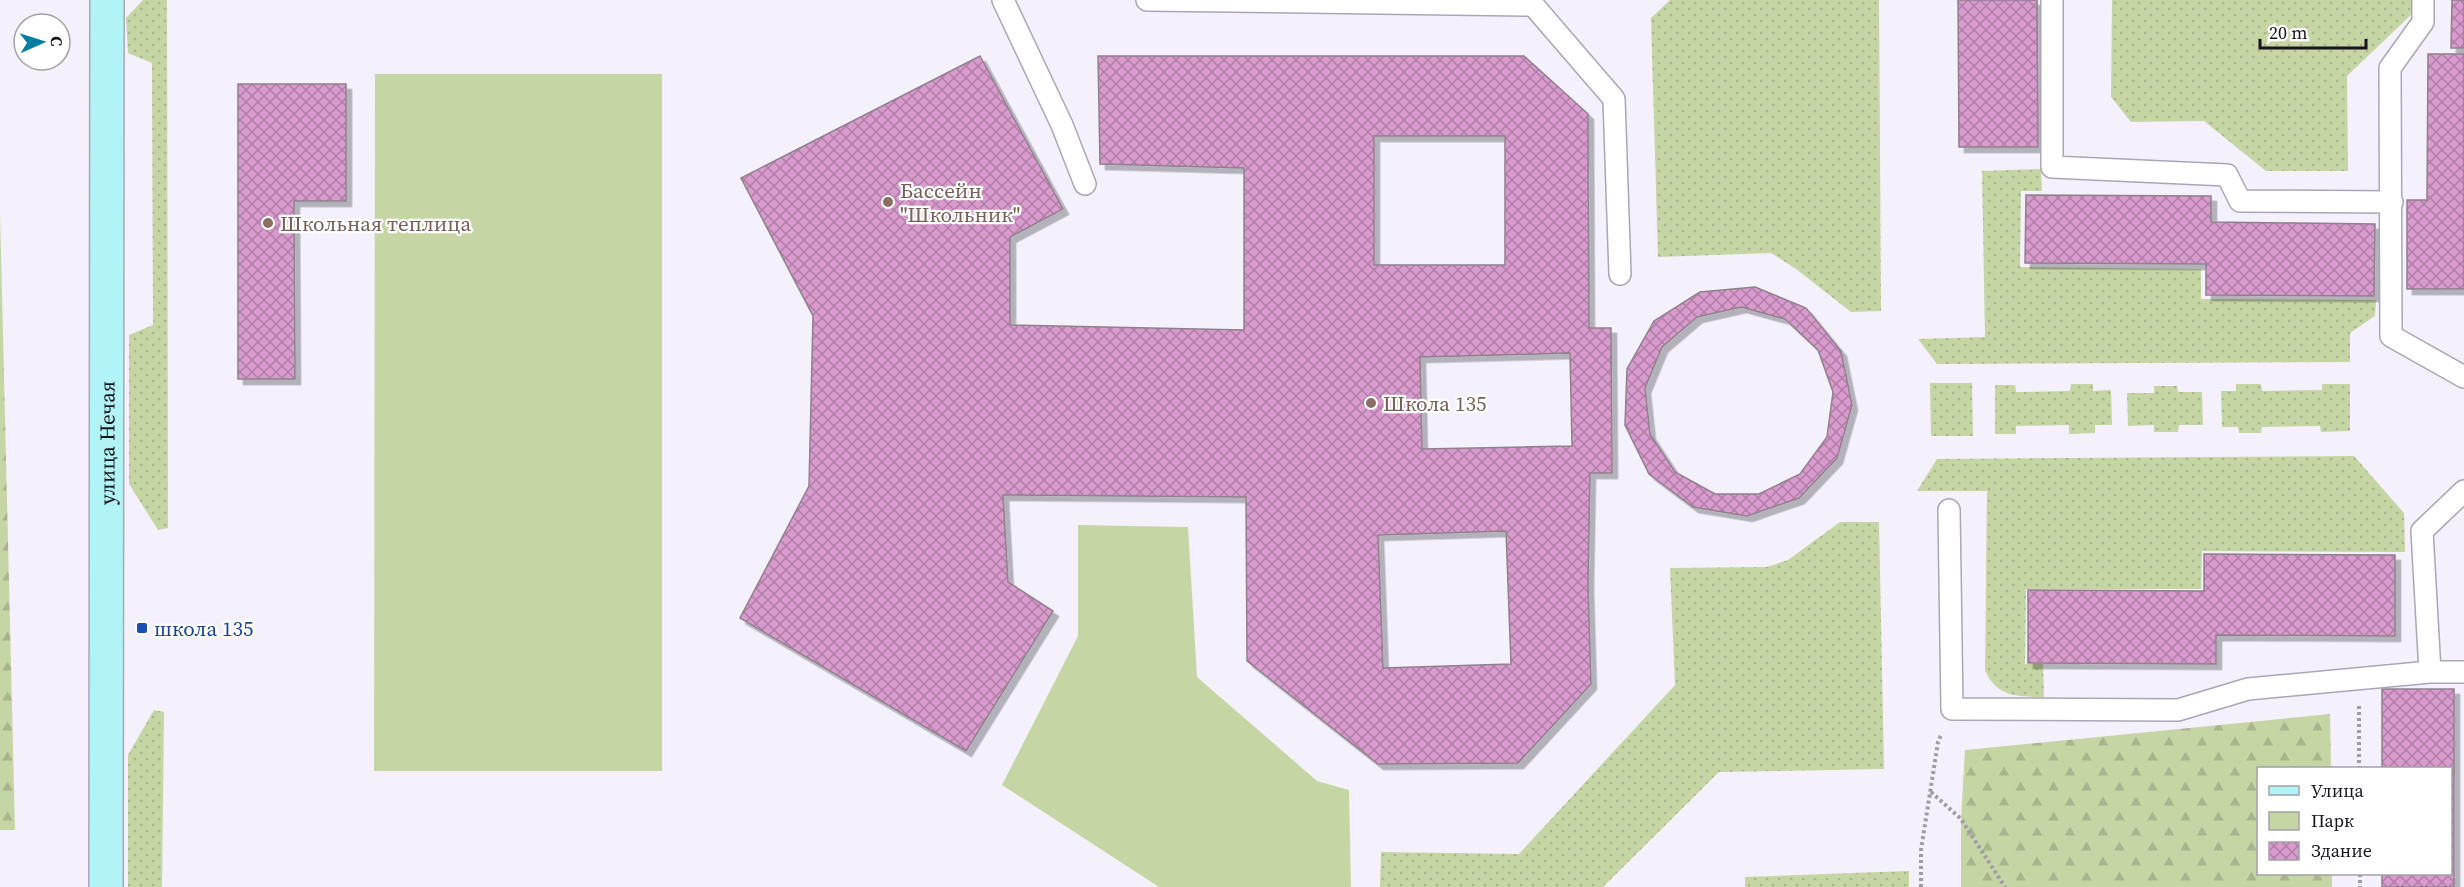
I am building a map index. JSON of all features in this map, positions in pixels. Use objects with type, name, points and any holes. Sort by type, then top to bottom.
[{"type":"street","name":"улица Нечая","points":[[106,887],[107,0]]},
{"type":"lane","points":[[1003,0],[1062,125],[1084,184]]},
{"type":"lane","points":[[1147,0],[1533,5],[1614,99],[1620,274]]},
{"type":"lane","points":[[2052,0],[2052,167],[2227,175],[2240,201],[2392,202]]},
{"type":"lane","points":[[2423,0],[2423,22],[2390,68],[2391,336],[2464,377]]},
{"type":"lane","points":[[2430,672],[2422,531],[2464,491]]},
{"type":"lane","points":[[1949,510],[1952,709],[2178,710],[2248,689],[2430,672],[2464,672]]},
{"type":"path","points":[[2359,678],[2359,767]]},
{"type":"path","points":[[1921,887],[1921,850],[1938,742],[1952,709]]},
{"type":"path","points":[[1930,792],[1961,819],[2005,887]]},
{"type":"green space","points":[[143,0],[167,0],[168,528],[158,530],[129,484],[129,335],[153,325],[152,63],[128,53],[126,18]]},
{"type":"green space","points":[[1670,0],[1879,0],[1881,311],[1851,312],[1796,269],[1771,253],[1658,257],[1651,18]]},
{"type":"green space","points":[[2112,0],[2413,0],[2413,13],[2347,76],[2348,171],[2266,171],[2204,121],[2131,122],[2111,97]]},
{"type":"green space","points":[[375,74],[662,74],[662,771],[374,771]]},
{"type":"green space","points":[[2041,169],[2042,191],[2021,191],[2020,267],[2201,269],[2201,299],[2376,300],[2375,316],[2350,333],[2350,362],[1937,364],[1918,339],[1985,337],[1982,171]]},
{"type":"green space","points":[[0,211],[15,830],[0,830]]},
{"type":"green space","points":[[1930,383],[1972,383],[1973,436],[1931,436]]},
{"type":"green space","points":[[2071,384],[2093,384],[2093,391],[2111,390],[2112,425],[2095,425],[2095,433],[2069,434],[2069,425],[2016,426],[2016,434],[1995,434],[1995,385],[2015,385],[2016,392],[2070,391]]},
{"type":"green space","points":[[2236,384],[2261,384],[2262,391],[2322,390],[2322,384],[2350,384],[2350,431],[2321,432],[2320,426],[2262,427],[2261,433],[2239,433],[2238,427],[2222,427],[2221,391],[2236,391]]},
{"type":"green space","points":[[2154,386],[2177,386],[2178,392],[2202,392],[2203,425],[2179,425],[2178,432],[2154,432],[2154,425],[2128,426],[2127,393],[2154,393]]},
{"type":"green space","points":[[2354,456],[2404,513],[2405,552],[2202,551],[2201,589],[2026,589],[2025,664],[2043,664],[2044,697],[2009,694],[1995,686],[1985,670],[1987,491],[1917,491],[1937,459]]},
{"type":"green space","points":[[1840,522],[1879,522],[1884,769],[1719,772],[1603,887],[1380,887],[1381,852],[1519,854],[1675,685],[1670,568],[1767,567],[1788,560]]},
{"type":"green space","points":[[1078,525],[1188,527],[1197,677],[1317,781],[1349,790],[1351,887],[1159,887],[1002,785],[1078,636]]},
{"type":"green space","points":[[154,710],[164,712],[162,887],[128,887],[128,755]]},
{"type":"green space","points":[[2330,714],[2331,767],[2257,767],[2257,875],[2332,875],[2332,887],[1961,887],[1961,819],[1965,750]]},
{"type":"green space","points":[[1909,871],[1909,887],[1745,887],[1745,877]]},
{"type":"building","points":[[1958,0],[2037,0],[2038,147],[1959,147]]},
{"type":"building","points":[[2452,0],[2464,0],[2464,48],[2451,48]]},
{"type":"building","points":[[2428,54],[2464,54],[2464,289],[2407,289],[2407,200],[2427,200]]},
{"type":"building","points":[[980,56],[1063,209],[1010,237],[1010,325],[1244,330],[1244,168],[1100,164],[1098,56],[1524,56],[1588,114],[1589,328],[1611,328],[1612,473],[1590,473],[1588,584],[1591,684],[1518,763],[1378,764],[1247,661],[1246,497],[1003,495],[1008,582],[1053,611],[966,751],[740,618],[809,486],[813,316],[741,178]],"holes":[[[1374,136],[1505,136],[1505,265],[1374,265]],[[1570,353],[1572,446],[1422,449],[1420,357]],[[1506,531],[1511,664],[1383,668],[1378,535]]]},
{"type":"building","points":[[238,84],[346,84],[346,201],[294,201],[295,379],[238,379]]},
{"type":"building","points":[[2026,195],[2211,196],[2211,222],[2375,224],[2374,296],[2206,295],[2206,264],[2025,263]]},
{"type":"building","points":[[1755,287],[1806,308],[1841,351],[1852,405],[1837,458],[1799,498],[1747,516],[1693,507],[1649,474],[1625,425],[1627,369],[1654,321],[1700,292]],"holes":[[[1741,307],[1785,319],[1818,350],[1833,392],[1827,437],[1800,474],[1759,494],[1715,494],[1675,472],[1650,434],[1645,388],[1662,347],[1697,317]]]},
{"type":"building","points":[[2204,554],[2395,555],[2395,636],[2216,635],[2216,664],[2028,663],[2028,590],[2204,591]]},
{"type":"building","points":[[2382,689],[2454,689],[2454,887],[2382,887],[2382,875],[2452,875],[2452,767],[2382,767]]},
{"type":"place","name":"Бассейн \"Школьник\"","points":[[888,202]]},
{"type":"place","name":"Школьная теплица","points":[[268,223]]},
{"type":"place","name":"Школа 135","points":[[1371,403]]},
{"type":"place","name":"школа 135","points":[[142,628]]}]
